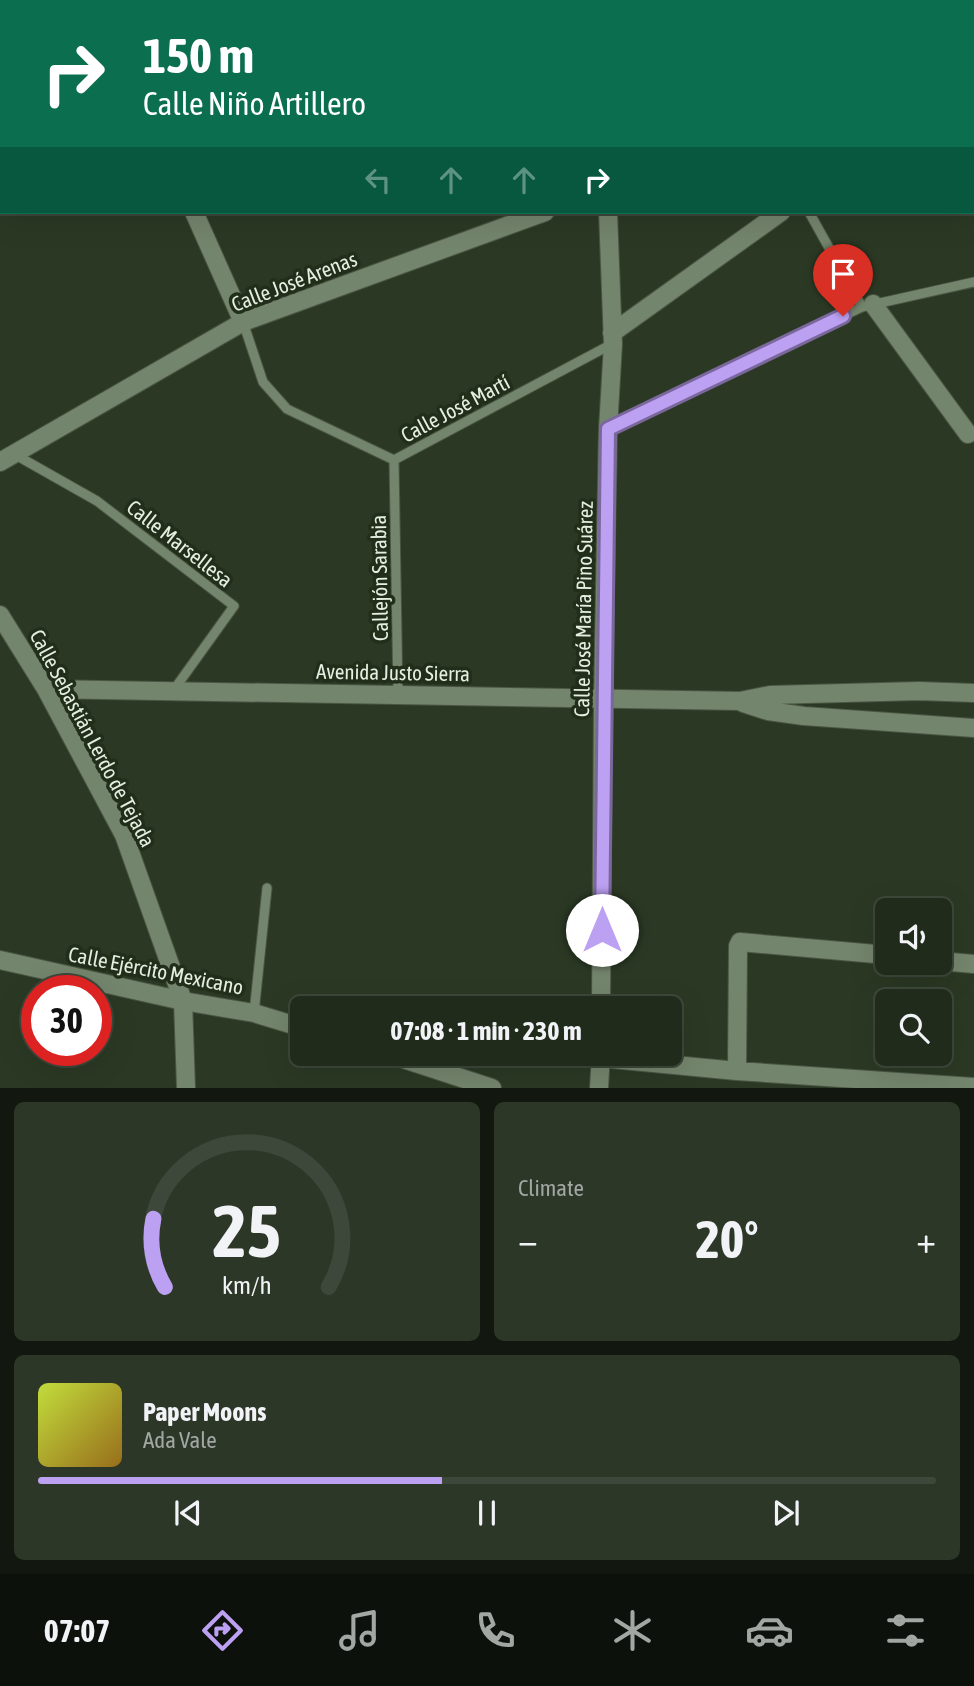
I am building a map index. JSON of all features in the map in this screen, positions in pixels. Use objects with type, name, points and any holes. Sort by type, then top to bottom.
[{"type":"street","points":[[195,214],[243,322]]},
{"type":"street","name":"Calle José Arenas","points":[[7,458],[243,322],[540,214]]},
{"type":"street","name":"Calle José María Pino Suárez","points":[[601,996],[603,698],[612,339],[608,214]]},
{"type":"street","points":[[612,339],[778,214]]},
{"type":"street","points":[[868,305],[968,434]]},
{"type":"street","name":"Calle Sebastián Lerdo de Tejada","points":[[0,615],[46,689],[124,835],[183,1001],[186,1087]]},
{"type":"street","name":"Avenida Justo Sierra","points":[[46,689],[740,701],[770,695],[919,691],[974,693]]},
{"type":"street","name":"Avenida Justo Sierra","points":[[740,701],[768,711],[804,716],[974,728]]},
{"type":"street","points":[[737,1070],[738,946],[741,941],[875,955]]},
{"type":"street","name":"Calle Ejército Mexicano","points":[[0,960],[183,1001],[254,1013],[290,1024]]},
{"type":"street","points":[[952,962],[974,964]]},
{"type":"street","points":[[682,1064],[974,1087]]},
{"type":"street","points":[[426,1066],[492,1087]]},
{"type":"street","points":[[599,1087],[600,1066]]},
{"type":"lane","points":[[809,214],[868,305]]},
{"type":"lane","points":[[608,429],[868,305],[974,282]]},
{"type":"lane","name":"Calle José Martí","points":[[243,322],[263,382],[287,409],[394,460],[612,339]]},
{"type":"lane","name":"Calle Marsellesa","points":[[7,458],[97,501],[234,606],[172,691]]},
{"type":"lane","name":"Callejón Sarabia","points":[[394,460],[398,695]]},
{"type":"lane","points":[[254,1013],[267,888]]},
{"type":"route","points":[[602,930],[608,429],[843,316]]}]
